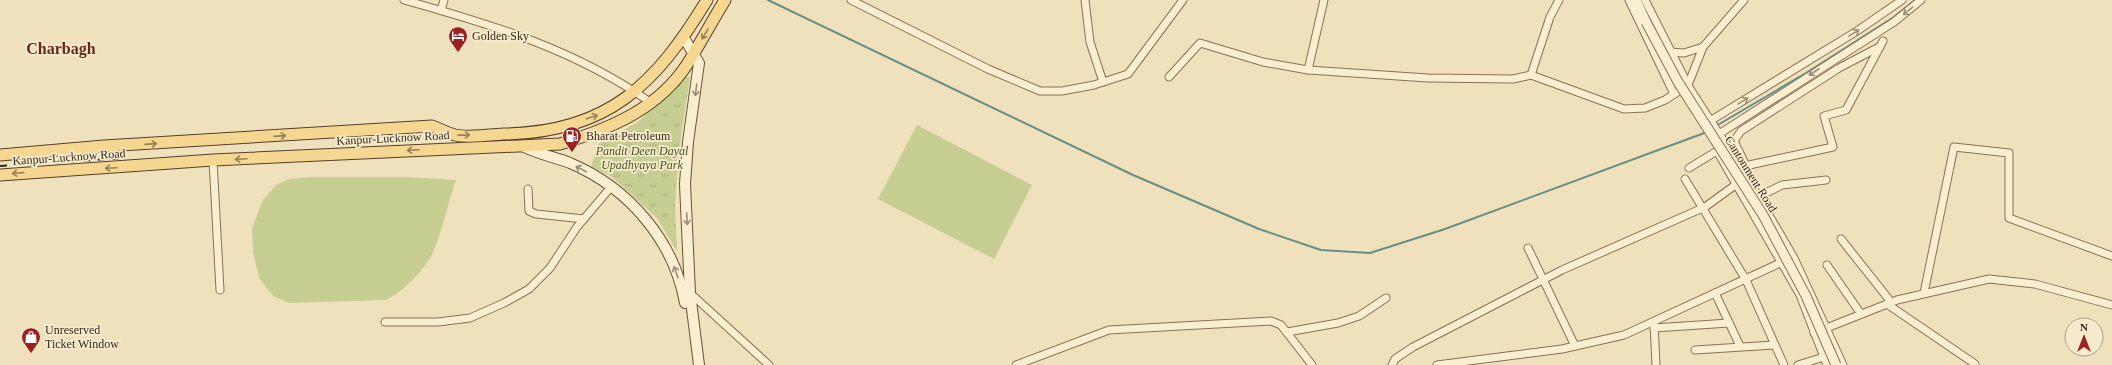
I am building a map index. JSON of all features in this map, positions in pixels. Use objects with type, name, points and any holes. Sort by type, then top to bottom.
[{"type":"main road","name":"Kanpur-Lucknow Road","points":[[0,155],[104,146],[432,126],[456,135],[534,133],[560,127],[602,114],[635,92],[661,67],[684,38],[707,0]]},
{"type":"main road","name":"Kanpur-Lucknow Road","points":[[0,175],[213,160],[446,148],[560,144],[594,134],[621,122],[650,102],[669,86],[687,64],[725,0]]},
{"type":"main road","points":[[684,38],[694,52],[699,63],[688,142],[685,184],[690,292],[699,365]]},
{"type":"main road","points":[[446,132],[446,148]]},
{"type":"main road","points":[[522,146],[539,154],[570,163],[611,187],[637,208],[654,229],[671,256],[684,298],[692,365]]},
{"type":"street","points":[[404,0],[441,10],[522,36],[581,60],[650,102]]},
{"type":"street","points":[[441,10],[444,0]]},
{"type":"street","points":[[851,0],[988,69],[1040,92],[1062,91],[1102,82],[1128,74],[1184,0]]},
{"type":"street","points":[[1085,0],[1090,42],[1102,82]]},
{"type":"street","points":[[1308,70],[1324,0]]},
{"type":"street","points":[[1532,75],[1550,17],[1559,0]]},
{"type":"street","points":[[1629,0],[1674,94]]},
{"type":"street","name":"Cantonment Road","points":[[1636,0],[1678,82],[1763,215],[1806,296],[1836,365]]},
{"type":"street","points":[[1645,0],[1688,85],[1718,134],[1743,166]]},
{"type":"street","points":[[1169,77],[1200,43],[1263,62],[1308,70],[1428,78],[1513,79],[1532,75],[1624,109],[1645,108],[1665,100],[1688,85],[1703,47],[1744,0]]},
{"type":"street","points":[[1710,121],[1857,31],[1902,0]]},
{"type":"street","points":[[1718,134],[1894,22],[1921,0]]},
{"type":"street","points":[[1743,166],[1833,147],[1824,116],[1846,110],[1883,40]]},
{"type":"street","points":[[1654,51],[1688,53],[1703,47]]},
{"type":"street","points":[[1843,365],[1793,257],[1746,177],[1734,141],[1741,131],[1839,68],[1879,47]]},
{"type":"street","points":[[1924,293],[1954,148],[2009,153],[2009,218],[2112,256]]},
{"type":"street","points":[[1689,168],[1717,151],[1800,294],[1827,365]]},
{"type":"street","points":[[213,160],[220,290]]},
{"type":"street","points":[[1392,365],[1395,359],[1413,347],[1543,280],[1702,209],[1746,177]]},
{"type":"street","points":[[1685,179],[1746,280],[1784,365]]},
{"type":"street","points":[[1758,197],[1782,184],[1826,180]]},
{"type":"street","points":[[385,322],[438,322],[470,318],[504,303],[529,289],[550,268],[584,219],[611,187]]},
{"type":"street","points":[[528,188],[529,211],[536,214],[584,219]]},
{"type":"street","points":[[1841,239],[1889,303],[1975,364]]},
{"type":"street","points":[[1528,248],[1574,346]]},
{"type":"street","points":[[1437,365],[1467,363],[1574,346],[1624,335],[1654,324],[1715,293],[1793,257]]},
{"type":"street","points":[[1827,265],[1861,314]]},
{"type":"street","points":[[1814,333],[1889,303],[1924,293],[1989,279],[2035,284],[2112,305]]},
{"type":"street","points":[[690,292],[769,365]]},
{"type":"street","points":[[1715,293],[1740,346]]},
{"type":"street","points":[[1287,332],[1338,323],[1359,316],[1386,298]]},
{"type":"street","points":[[1016,365],[1109,330],[1271,321],[1281,324],[1312,365]]},
{"type":"street","points":[[1654,324],[1729,323]]},
{"type":"street","points":[[1654,324],[1656,365]]},
{"type":"street","points":[[1695,350],[1774,345]]},
{"type":"street","points":[[1798,365],[1838,353]]},
{"type":"green space","name":"Pandit Deen Dayal Upadhyaya Park","points":[[684,77],[690,77],[678,155],[675,207],[677,251],[657,218],[611,176],[591,167],[598,144],[638,122]]},
{"type":"green space","points":[[917,125],[1032,185],[994,259],[878,199]]},
{"type":"green space","points":[[309,177],[406,177],[456,180],[431,257],[414,279],[400,291],[386,300],[289,303],[273,296],[259,278],[253,252],[252,228],[263,200],[276,185],[290,179]]},
{"type":"waterway","points":[[768,0],[1133,175],[1259,229],[1321,250],[1370,253],[1445,229],[1707,132]]},
{"type":"waterway","points":[[1716,126],[1806,73],[1894,17],[1915,0]]},
{"type":"railway","points":[[0,166],[125,158]]},
{"type":"place","name":"Golden Sky","points":[[458,53]]},
{"type":"place","name":"Bharat Petroleum","points":[[572,153]]},
{"type":"place","name":"Unreserved Ticket Window","points":[[31,354]]},
{"type":"district","name":"Charbagh","points":[[61,48]]}]
